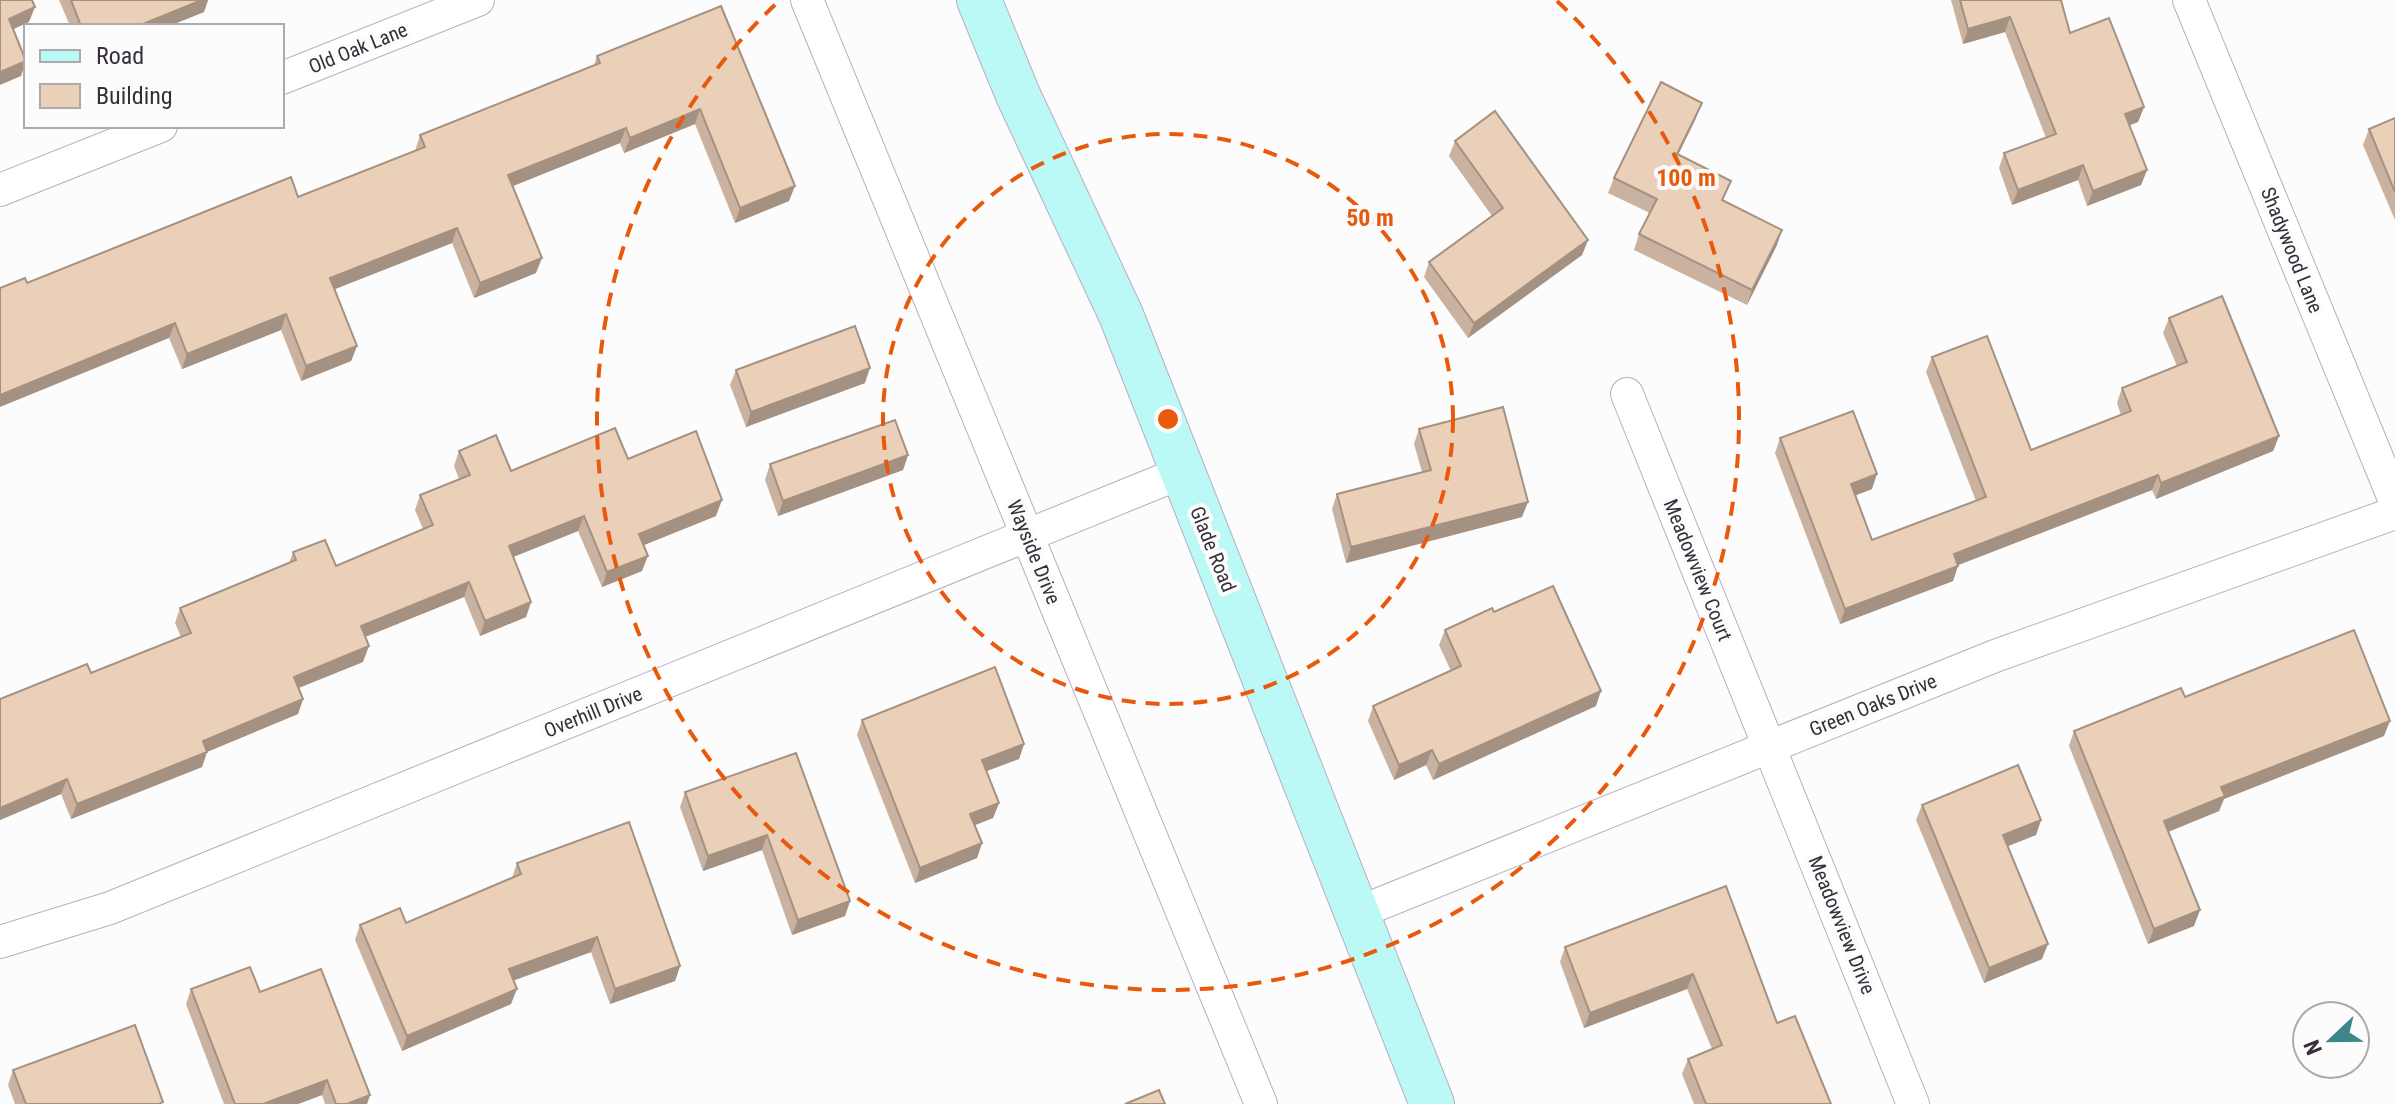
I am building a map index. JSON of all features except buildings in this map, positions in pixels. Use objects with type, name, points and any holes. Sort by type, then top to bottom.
[{"type":"main road","name":"Glade Road","points":[[979,0],[1018,95],[1121,315],[1432,1104]]},
{"type":"street","name":"Old Oak Lane","points":[[284,77],[478,0]]},
{"type":"street","name":"Wayside Drive","points":[[807,0],[1261,1104]]},
{"type":"street","name":"Shadywood Lane","points":[[2189,0],[2395,501]]},
{"type":"street","points":[[0,190],[156,128]]},
{"type":"street","name":"Meadowview Court","points":[[1627,394],[1770,747]]},
{"type":"street","name":"Overhill Drive","points":[[0,942],[110,908],[1183,472]]},
{"type":"street","name":"Green Oaks Drive","points":[[1357,913],[1995,656],[2395,513]]},
{"type":"street","name":"Meadowview Drive","points":[[1770,747],[1913,1104]]}]
